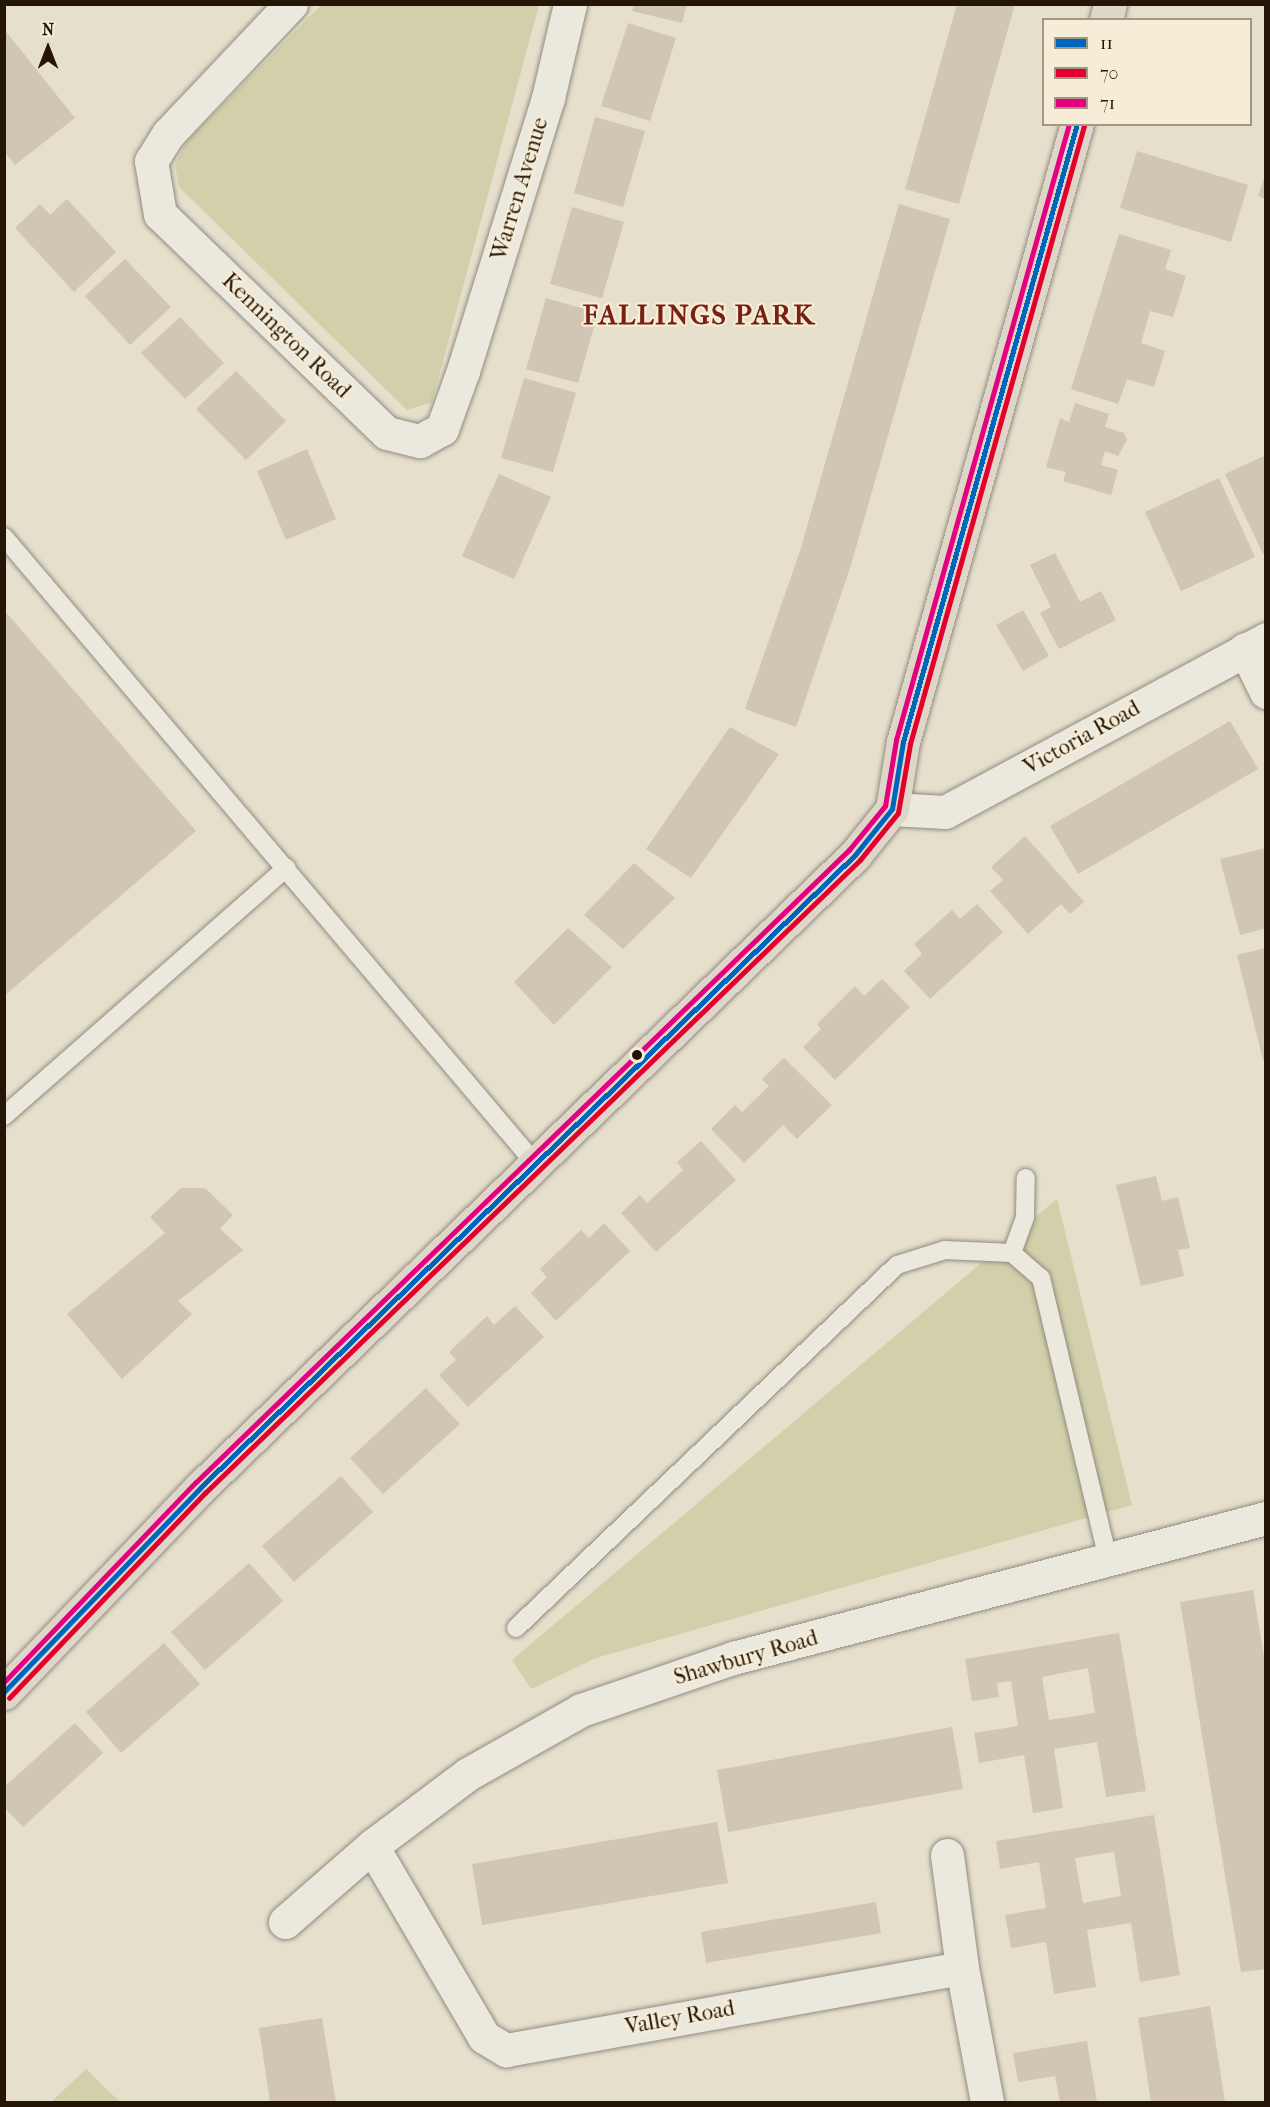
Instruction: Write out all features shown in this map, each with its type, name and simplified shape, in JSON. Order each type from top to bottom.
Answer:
[{"type":"highway","points":[[4,1693],[200,1488],[538,1167],[855,855],[892,809],[903,742],[1076,126]]},
{"type":"street","name":"Kennington Road","points":[[291,4],[168,134],[151,161],[160,213],[387,433],[420,441],[442,429],[463,371]]},
{"type":"street","name":"Warren Avenue","points":[[463,371],[548,98],[570,4]]},
{"type":"street","name":"Victoria Road","points":[[892,809],[945,812],[1255,644]]},
{"type":"street","points":[[1255,644],[1266,692]]},
{"type":"street","name":"Shawbury Road","points":[[285,1922],[372,1846],[468,1774],[581,1710],[733,1658],[1266,1518]]},
{"type":"street","name":"Valley Road","points":[[372,1846],[484,2037],[506,2050],[962,1968]]},
{"type":"street","points":[[947,1855],[962,1968],[987,2103]]},
{"type":"lane","points":[[4,537],[538,1167]]},
{"type":"lane","points":[[4,1116],[286,868]]},
{"type":"lane","points":[[1012,1253],[1025,1217],[1026,1178]]},
{"type":"lane","points":[[516,1628],[897,1265],[945,1250],[1012,1253],[1041,1278],[1108,1560]]},
{"type":"shaded area","points":[[322,4],[539,5],[432,402],[407,410],[179,187],[175,165],[186,142]]},
{"type":"shaded area","points":[[1057,1199],[1132,1505],[596,1658],[531,1689],[512,1660]]},
{"type":"shaded area","points":[[86,2069],[120,2102],[51,2102]]},
{"type":"building","points":[[634,4],[687,4],[682,23],[632,11]]},
{"type":"building","points":[[957,4],[1015,4],[959,204],[905,189]]},
{"type":"building","points":[[628,23],[676,38],[650,121],[601,106]]},
{"type":"building","points":[[4,29],[75,118],[15,165],[4,151]]},
{"type":"building","points":[[595,117],[645,131],[623,207],[574,193]]},
{"type":"building","points":[[1137,151],[1248,185],[1231,242],[1120,208]]},
{"type":"building","points":[[1266,176],[1266,199],[1258,196]]},
{"type":"building","points":[[67,199],[116,252],[74,292],[15,228],[40,204],[50,215]]},
{"type":"building","points":[[899,204],[950,219],[851,565],[796,727],[745,709],[800,551]]},
{"type":"building","points":[[572,207],[624,222],[602,298],[550,284]]},
{"type":"building","points":[[1119,234],[1171,250],[1165,269],[1186,276],[1173,317],[1150,311],[1141,343],[1165,351],[1154,387],[1127,379],[1118,404],[1071,389]]},
{"type":"building","points":[[125,259],[171,307],[130,345],[85,296]]},
{"type":"building","points":[[546,298],[598,313],[578,383],[526,369]]},
{"type":"building","points":[[180,317],[224,363],[185,399],[141,353]]},
{"type":"building","points":[[236,371],[286,421],[246,460],[196,409]]},
{"type":"building","points":[[524,378],[576,393],[553,472],[501,458]]},
{"type":"building","points":[[1075,403],[1109,414],[1105,427],[1124,433],[1127,440],[1118,456],[1105,451],[1101,465],[1118,470],[1111,495],[1063,481],[1066,472],[1046,467],[1060,418],[1069,422]]},
{"type":"building","points":[[307,449],[336,519],[286,540],[257,471]]},
{"type":"building","points":[[1266,455],[1266,553],[1263,554],[1225,474]]},
{"type":"building","points":[[499,474],[551,497],[514,579],[462,556]]},
{"type":"building","points":[[1219,478],[1255,557],[1181,591],[1145,512]]},
{"type":"building","points":[[1055,553],[1080,602],[1101,591],[1116,620],[1059,649],[1040,613],[1051,607],[1030,565]]},
{"type":"building","points":[[4,610],[196,831],[4,996]]},
{"type":"building","points":[[1023,610],[1049,656],[1023,671],[996,625]]},
{"type":"building","points":[[1230,721],[1258,769],[1078,874],[1050,826]]},
{"type":"building","points":[[730,727],[779,754],[691,878],[646,849]]},
{"type":"building","points":[[1025,836],[1084,902],[1070,914],[1061,904],[1028,934],[990,891],[1003,880],[991,867]]},
{"type":"building","points":[[1266,848],[1266,928],[1240,935],[1220,859]]},
{"type":"building","points":[[634,863],[675,898],[623,949],[584,915]]},
{"type":"building","points":[[977,904],[1003,932],[930,999],[904,971],[922,954],[914,944],[952,910],[960,919]]},
{"type":"building","points":[[568,928],[612,967],[554,1025],[514,982]]},
{"type":"building","points":[[1266,948],[1266,1060],[1263,1060],[1237,955]]},
{"type":"building","points":[[882,979],[910,1007],[835,1080],[803,1047],[821,1029],[817,1024],[855,986],[864,996]]},
{"type":"building","points":[[784,1058],[832,1105],[797,1139],[783,1125],[744,1163],[711,1129],[735,1105],[742,1112],[769,1086],[762,1079]]},
{"type":"building","points":[[701,1141],[736,1180],[656,1252],[621,1213],[640,1195],[647,1203],[683,1170],[677,1162]]},
{"type":"building","points":[[1156,1176],[1162,1201],[1178,1197],[1190,1248],[1178,1250],[1184,1276],[1141,1286],[1116,1185]]},
{"type":"building","points":[[181,1188],[205,1188],[233,1215],[220,1229],[243,1250],[178,1301],[192,1314],[122,1379],[67,1314],[165,1233],[150,1217]]},
{"type":"building","points":[[604,1223],[630,1251],[556,1321],[531,1293],[547,1277],[540,1269],[581,1230],[589,1238]]},
{"type":"building","points":[[515,1306],[544,1337],[468,1407],[439,1375],[456,1360],[449,1352],[487,1316],[494,1325]]},
{"type":"building","points":[[426,1388],[460,1424],[383,1494],[350,1458]]},
{"type":"building","points":[[341,1476],[373,1512],[294,1582],[262,1546]]},
{"type":"building","points":[[249,1563],[283,1601],[205,1670],[171,1632]]},
{"type":"building","points":[[1253,1590],[1266,1669],[1266,1969],[1241,1972],[1180,1602]]},
{"type":"building","points":[[1119,1633],[1146,1791],[1106,1797],[1097,1742],[1054,1749],[1063,1808],[1033,1813],[1024,1755],[979,1763],[974,1733],[1018,1726],[1011,1681],[997,1683],[999,1697],[972,1701],[965,1659]],"holes":[[[1088,1668],[1095,1713],[1049,1720],[1042,1677]]]},
{"type":"building","points":[[164,1643],[200,1684],[121,1753],[86,1712]]},
{"type":"building","points":[[75,1723],[103,1753],[23,1827],[4,1807],[4,1787]]},
{"type":"building","points":[[952,1727],[963,1789],[728,1832],[717,1770]]},
{"type":"building","points":[[1154,1815],[1180,1975],[1140,1982],[1131,1923],[1087,1930],[1096,1987],[1054,1994],[1046,1942],[1011,1948],[1005,1915],[1046,1908],[1039,1862],[1000,1869],[996,1841]],"holes":[[[1114,1852],[1121,1896],[1083,1903],[1075,1858]]]},
{"type":"building","points":[[717,1822],[728,1883],[482,1925],[472,1864]]},
{"type":"building","points":[[876,1902],[881,1933],[706,1963],[701,1932]]},
{"type":"building","points":[[1210,2006],[1225,2102],[1151,2102],[1138,2018]]},
{"type":"building","points":[[322,2018],[336,2102],[270,2102],[259,2028]]},
{"type":"building","points":[[1087,2041],[1097,2102],[1060,2102],[1055,2076],[1018,2082],[1013,2053]]},
{"type":"transit line","name":"71","points":[[4,1682],[195,1483],[849,850],[885,806],[896,740],[1068,126]]},
{"type":"transit line","name":"11","points":[[4,1692],[200,1488],[855,855],[892,809],[903,742],[1076,126]]},
{"type":"transit line","name":"70","points":[[9,1698],[205,1493],[860,860],[898,813],[910,744],[1084,126]]},
{"type":"district","name":"FALLINGS PARK","points":[[699,315]]}]
